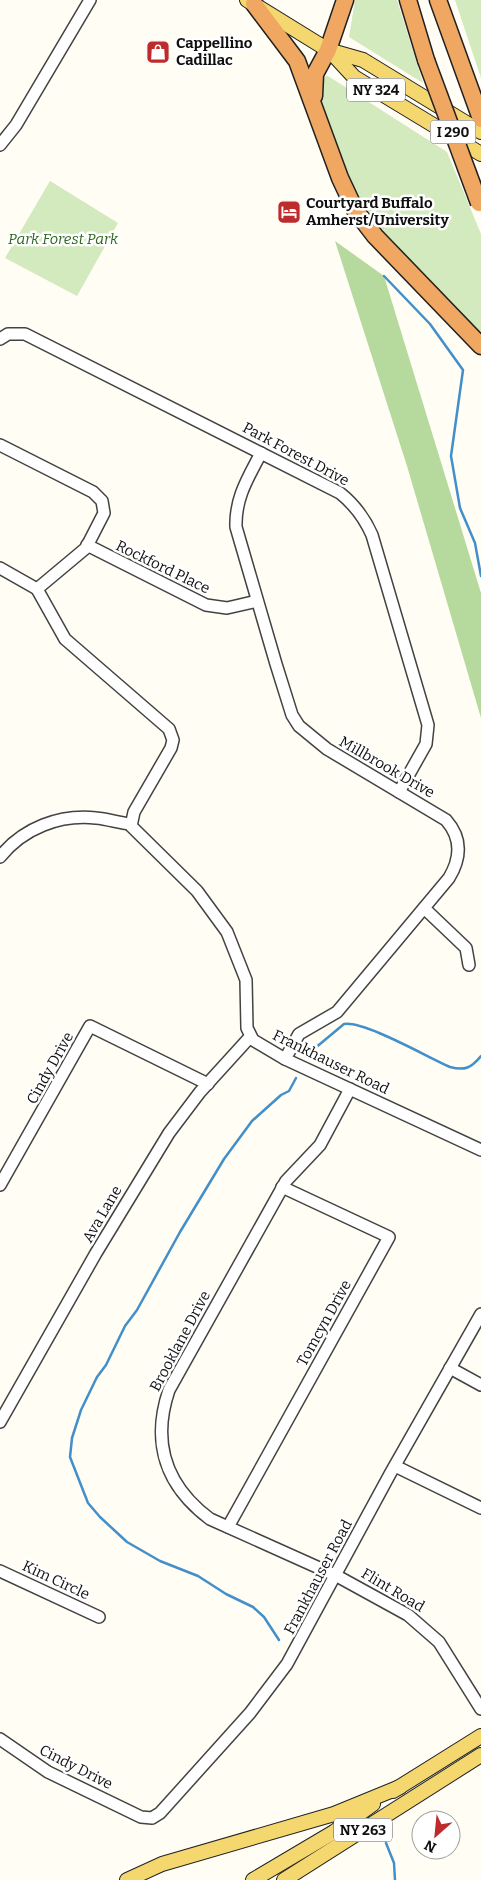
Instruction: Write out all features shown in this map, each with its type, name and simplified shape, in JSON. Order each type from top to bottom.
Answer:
[{"type":"highway","points":[[314,103],[314,80],[328,50],[345,0]]},
{"type":"highway","name":"I 290","points":[[408,0],[426,60],[480,205]]},
{"type":"highway","name":"I 290","points":[[438,0],[459,63],[481,119]]},
{"type":"highway","points":[[445,0],[459,63]]},
{"type":"highway","points":[[250,2],[292,52],[314,103],[340,178],[355,210],[375,236],[481,346]]},
{"type":"main road","name":"NY 324","points":[[250,2],[328,50],[354,76],[481,154]]},
{"type":"main road","name":"NY 324","points":[[328,50],[363,60],[481,132]]},
{"type":"main road","name":"NY 263","points":[[253,1880],[334,1832],[481,1736]]},
{"type":"main road","name":"NY 263","points":[[284,1880],[481,1755]]},
{"type":"main road","points":[[127,1880],[162,1864],[334,1814],[400,1788]]},
{"type":"street","points":[[0,145],[16,125],[90,0]]},
{"type":"street","name":"Park Forest Drive","points":[[0,339],[8,334],[25,334],[340,493],[360,512],[372,535],[428,725],[424,749],[399,792]]},
{"type":"street","points":[[0,445],[98,496],[104,507],[104,514],[87,546],[37,589]]},
{"type":"street","name":"Millbrook Drive","points":[[261,453],[241,491],[236,514],[238,537],[292,715],[299,726],[316,743],[446,820],[456,835],[458,844],[457,860],[454,869],[424,908],[337,1012],[300,1034],[286,1059]]},
{"type":"street","name":"Rockford Place","points":[[87,546],[206,605],[227,608],[257,601]]},
{"type":"street","points":[[0,568],[37,589],[65,639],[165,724],[171,732],[171,748],[138,804],[130,824],[82,817],[56,821],[27,833],[0,857]]},
{"type":"street","name":"Frankhauser Road","points":[[130,824],[197,891],[226,932],[246,980],[247,1028],[250,1037],[256,1043],[286,1059],[481,1150]]},
{"type":"street","points":[[424,908],[466,948],[469,965]]},
{"type":"street","name":"Cindy Drive","points":[[0,1185],[90,1026],[208,1084]]},
{"type":"street","name":"Ava Lane","points":[[0,1422],[135,1187],[169,1133],[208,1084],[250,1037]]},
{"type":"street","name":"Brooklane Drive","points":[[336,1576],[228,1527],[196,1508],[177,1486],[170,1474],[162,1447],[161,1418],[169,1390],[282,1187],[320,1145],[350,1088]]},
{"type":"street","name":"Tomcyn Drive","points":[[228,1527],[389,1237],[282,1187]]},
{"type":"street","name":"Frankhauser Road","points":[[141,1817],[152,1818],[160,1813],[258,1704],[294,1653],[395,1466],[481,1314]]},
{"type":"street","points":[[450,1368],[481,1385]]},
{"type":"street","points":[[395,1466],[481,1508]]},
{"type":"street","name":"Kim Circle","points":[[0,1571],[98,1617]]},
{"type":"street","name":"Flint Road","points":[[336,1576],[393,1606],[426,1629],[439,1642],[481,1709]]},
{"type":"street","name":"Cindy Drive","points":[[0,1739],[48,1772],[141,1817]]},
{"type":"green space","points":[[355,0],[397,0],[423,83],[349,37]]},
{"type":"green space","points":[[455,0],[481,0],[481,78]]},
{"type":"green space","points":[[328,76],[447,152],[481,234],[481,341],[370,223],[349,180],[317,89],[319,77]]},
{"type":"green space","name":"Park Forest Park","points":[[50,181],[118,223],[77,296],[5,258]]},
{"type":"green space","points":[[335,241],[384,276],[481,593],[481,718],[407,466]]},
{"type":"waterway","points":[[384,276],[430,324],[463,370],[451,456],[460,508],[475,543],[481,576]]},
{"type":"waterway","points":[[308,1054],[344,1024],[366,1028],[381,1034],[450,1067],[460,1069],[467,1067],[481,1056]]},
{"type":"waterway","points":[[279,1640],[264,1617],[253,1607],[226,1594],[198,1576],[160,1561],[127,1542],[88,1503],[70,1457],[72,1438],[81,1410],[97,1377],[106,1365],[125,1326],[137,1310],[180,1232],[224,1159],[252,1121],[281,1095],[289,1091],[296,1078]]},
{"type":"waterway","points":[[386,1843],[394,1863],[395,1880]]},
{"type":"place","name":"Cappellino Cadillac","points":[[158,52]]},
{"type":"place","name":"Courtyard Buffalo Amherst/University","points":[[289,212]]}]
